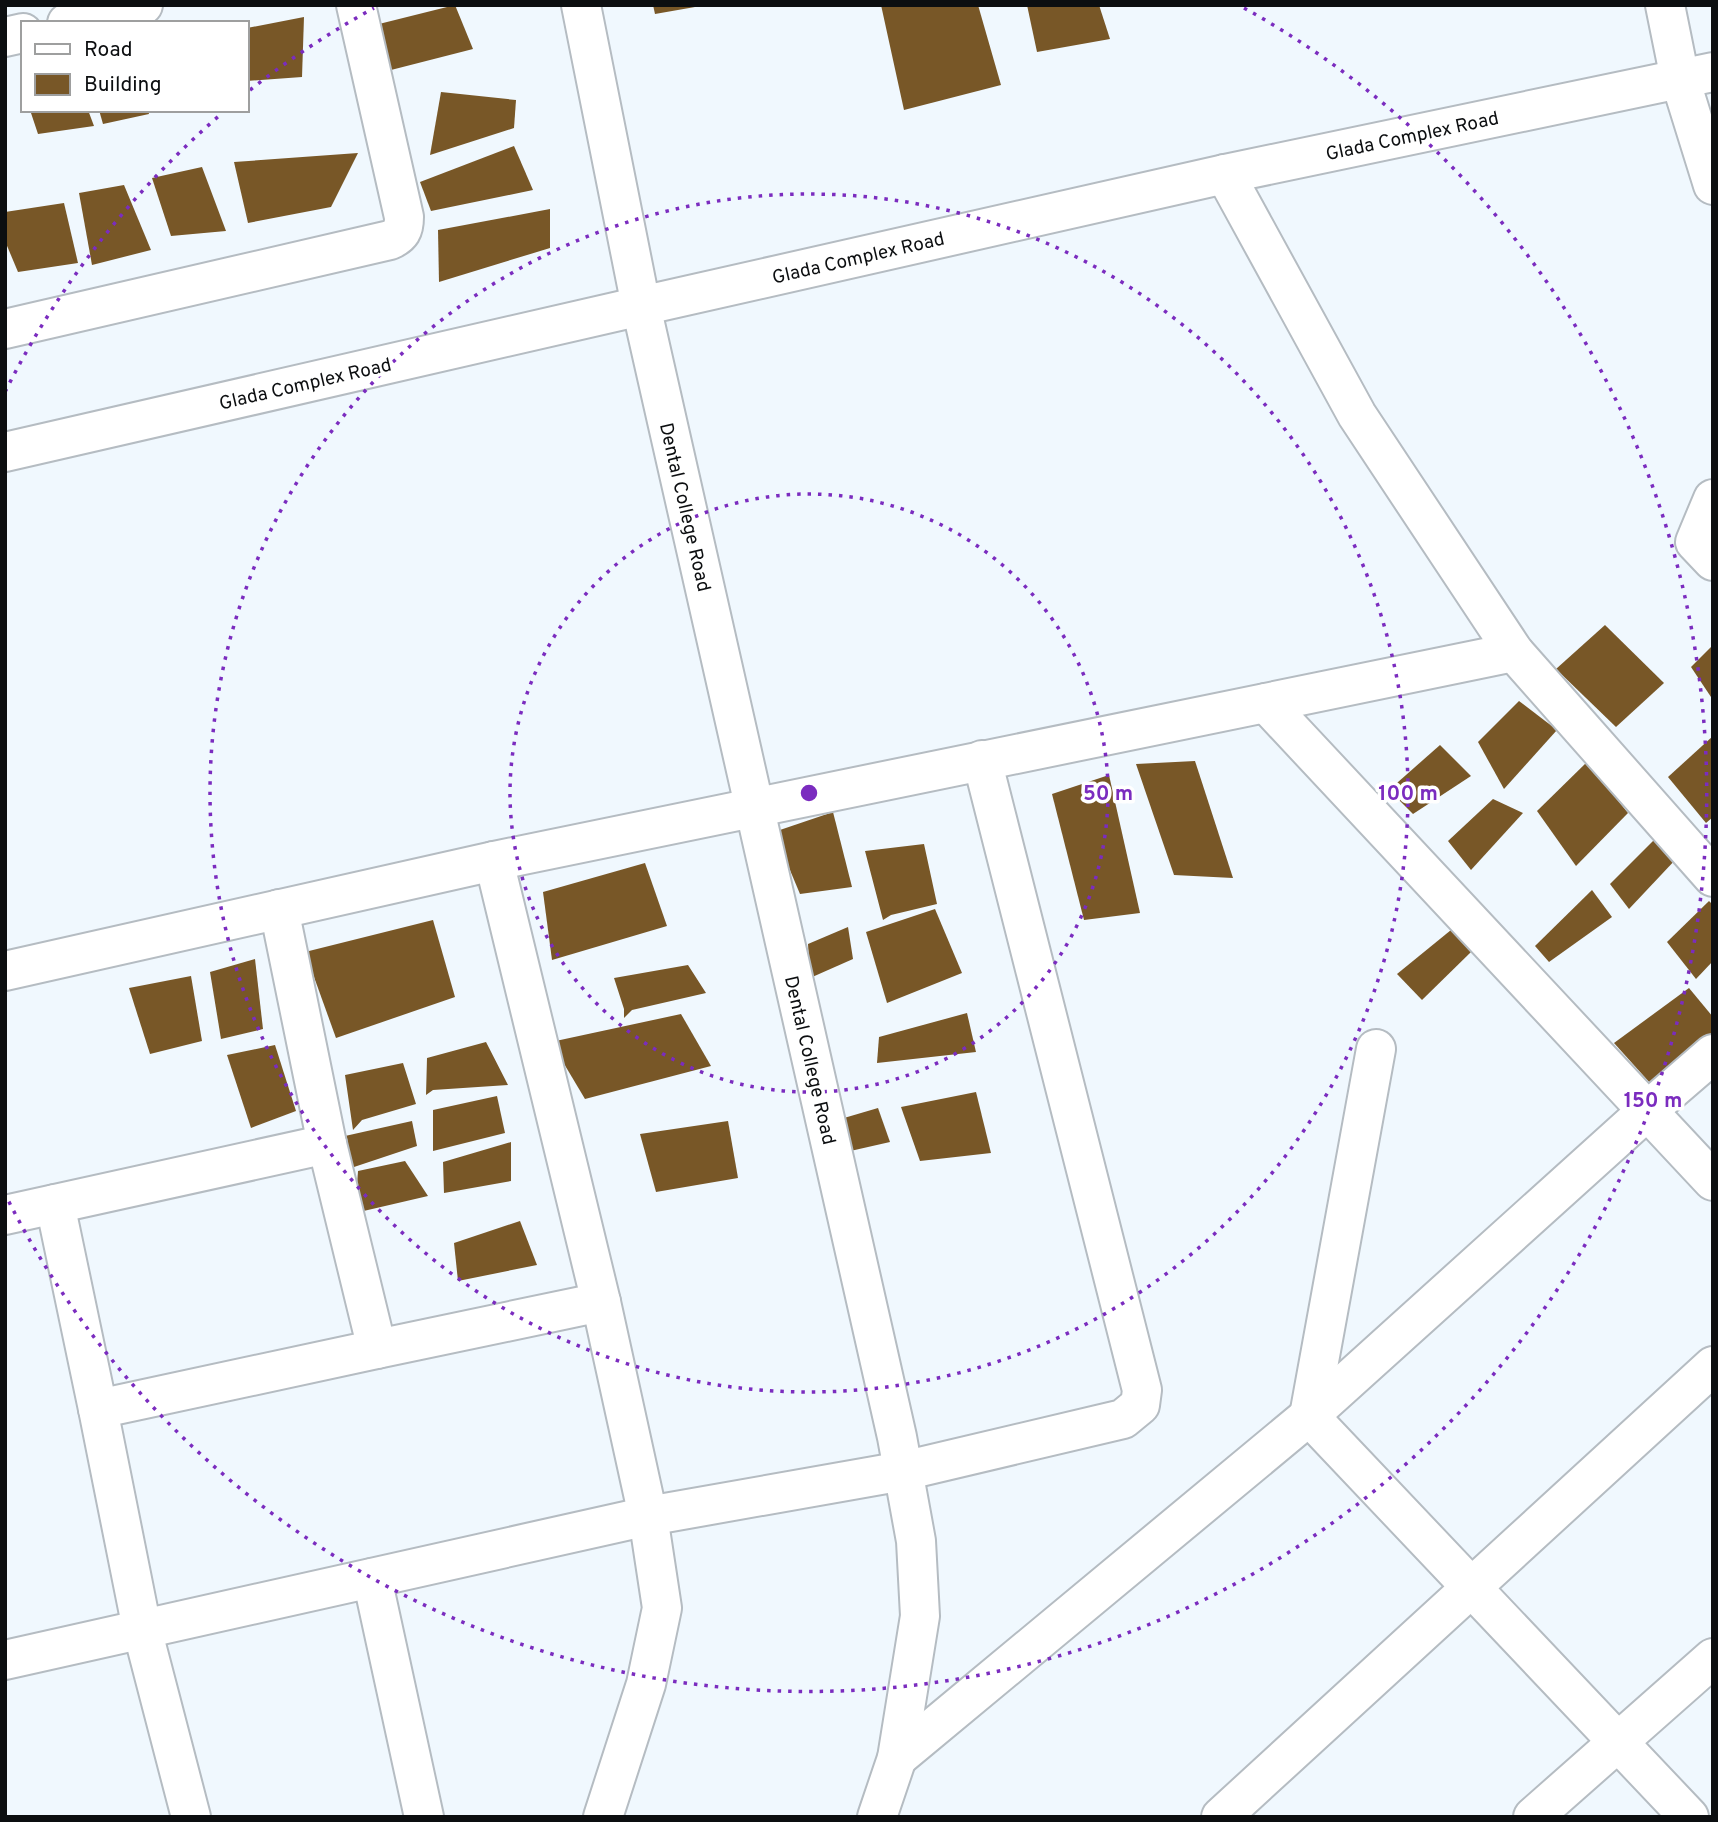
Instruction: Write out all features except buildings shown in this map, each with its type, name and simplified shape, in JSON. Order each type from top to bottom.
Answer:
[{"type":"street","points":[[75,21],[143,5]]},
{"type":"street","points":[[5,329],[399,236],[404,228],[404,217],[356,5]]},
{"type":"street","name":"Dental College Road","points":[[581,5],[641,306],[894,1424],[916,1541],[920,1616],[897,1758],[877,1817]]},
{"type":"street","points":[[1665,5],[1696,76],[1713,186]]},
{"type":"street","name":"Glada Complex Road","points":[[5,453],[1225,174],[1696,76]]},
{"type":"street","points":[[1225,174],[1357,415],[1514,652],[1713,877]]},
{"type":"street","points":[[1713,499],[1695,542],[1713,561]]},
{"type":"street","points":[[5,971],[494,861],[1514,652]]},
{"type":"street","points":[[1266,703],[1713,1181]]},
{"type":"street","points":[[5,1660],[648,1516],[903,1471],[1123,1419],[1140,1405],[1142,1390],[982,760]]},
{"type":"street","points":[[494,861],[601,1302],[648,1516],[662,1608],[646,1684],[603,1817]]},
{"type":"street","points":[[279,909],[327,1144],[377,1349]]},
{"type":"street","points":[[1309,1416],[1376,1049]]},
{"type":"street","points":[[897,1758],[1309,1416],[1713,1054]]},
{"type":"street","points":[[5,1215],[327,1144]]},
{"type":"street","points":[[55,1204],[142,1629],[191,1817]]},
{"type":"street","points":[[98,1409],[601,1302]]},
{"type":"street","points":[[1220,1817],[1713,1366]]},
{"type":"street","points":[[1309,1416],[1689,1817]]},
{"type":"street","points":[[372,1578],[424,1817]]},
{"type":"street","points":[[1534,1817],[1713,1658]]}]
